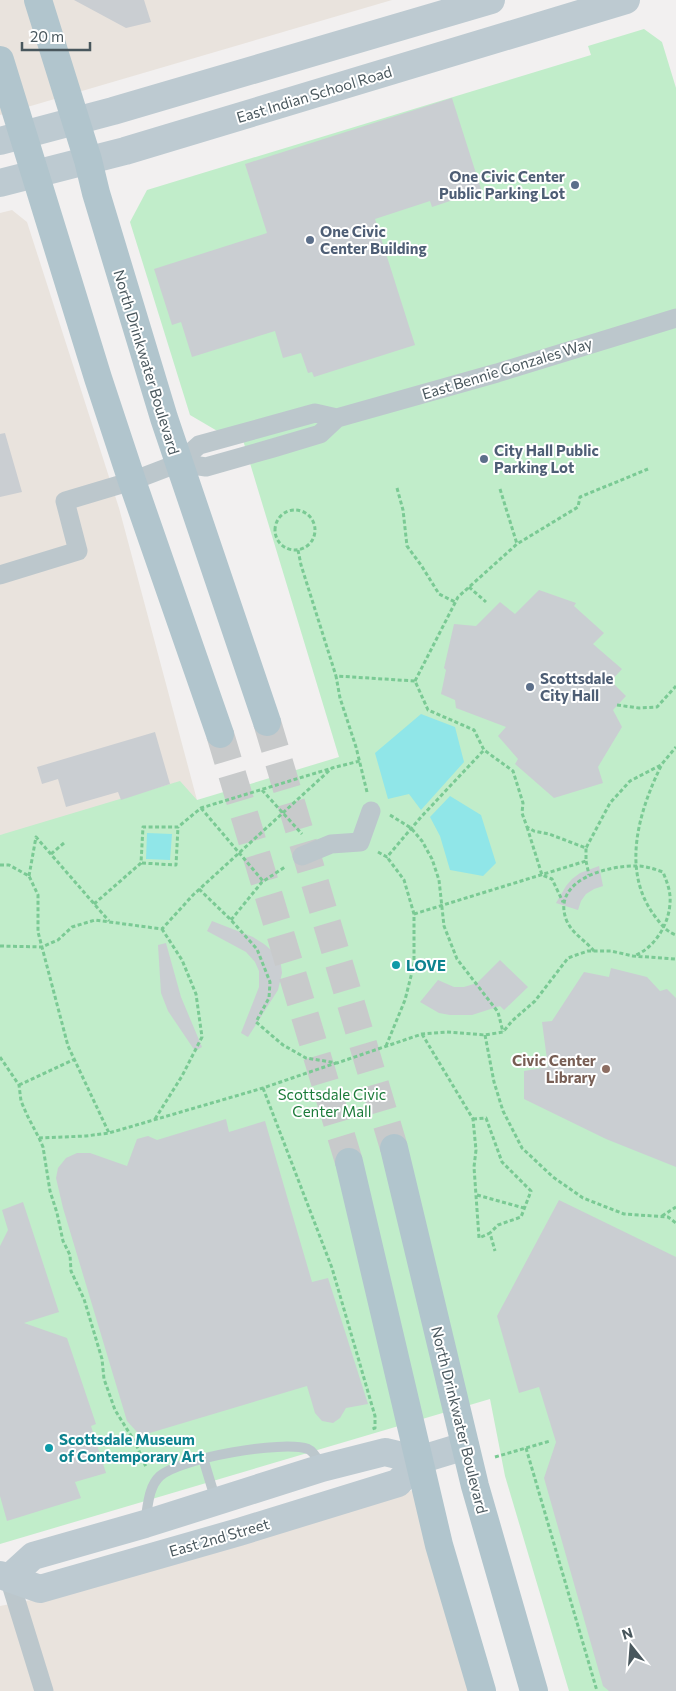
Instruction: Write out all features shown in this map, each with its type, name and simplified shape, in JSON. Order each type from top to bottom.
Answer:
[{"type":"main road","name":"North Drinkwater Boulevard","points":[[38,0],[88,160],[125,292],[179,463],[267,722]]},
{"type":"main road","points":[[12,138],[249,72],[491,0]]},
{"type":"main road","name":"East Indian School Road","points":[[0,183],[144,145],[626,0]]},
{"type":"main road","points":[[0,60],[12,138],[35,174],[44,208],[132,481],[220,734]]},
{"type":"main road","name":"North Drinkwater Boulevard","points":[[394,1148],[475,1486],[534,1691]]},
{"type":"main road","points":[[349,1162],[419,1460],[450,1583],[482,1691]]},
{"type":"main road","points":[[5,1577],[33,1556],[145,1524],[322,1468],[385,1452],[419,1460],[465,1446]]},
{"type":"main road","name":"East 2nd Street","points":[[5,1577],[40,1589],[239,1532],[398,1483],[419,1460]]},
{"type":"street","name":"East Bennie Gonzales Way","points":[[179,463],[206,467],[310,437],[320,434],[337,418],[498,373],[676,318]]},
{"type":"street","points":[[0,574],[78,551],[65,501],[132,481],[179,463]]},
{"type":"street","points":[[309,853],[331,844],[360,842],[371,811]]},
{"type":"street","points":[[5,1577],[44,1691]]},
{"type":"lane","points":[[145,1524],[153,1484],[160,1475],[171,1469],[203,1458],[234,1452],[283,1447],[299,1448],[309,1449],[313,1452],[322,1468]]},
{"type":"lane","points":[[203,1458],[216,1502]]},
{"type":"path","points":[[415,681],[458,597],[517,544],[578,507],[580,497],[648,469]]},
{"type":"path","points":[[397,488],[403,510],[407,546],[439,594],[455,602]]},
{"type":"path","points":[[500,489],[517,544]]},
{"type":"path","points":[[293,510],[306,513],[314,524],[314,538],[310,544],[298,550],[291,550],[280,544],[275,533],[276,526],[282,516],[293,510]]},
{"type":"path","points":[[298,550],[360,761],[371,811],[392,815],[411,828],[422,841],[432,859],[439,880],[444,926],[457,959],[498,1012],[502,1032]]},
{"type":"path","points":[[470,587],[486,602]]},
{"type":"path","points":[[336,676],[415,681]]},
{"type":"path","points":[[415,681],[428,710],[474,730],[484,750],[513,771],[524,803],[522,813],[542,875]]},
{"type":"path","points":[[617,706],[657,707],[676,686]]},
{"type":"path","points":[[676,747],[661,765],[649,792],[638,838],[636,866],[638,884],[648,906],[663,927],[676,935]]},
{"type":"path","points":[[387,857],[411,828],[484,750]]},
{"type":"path","points":[[141,863],[143,827],[178,827],[201,808],[360,761]]},
{"type":"path","points":[[589,875],[586,848],[610,803],[630,781],[661,765]]},
{"type":"path","points":[[162,930],[199,889],[332,768]]},
{"type":"path","points":[[231,920],[264,881],[309,853],[284,813],[262,790]]},
{"type":"path","points":[[201,808],[264,881]]},
{"type":"path","points":[[94,904],[141,863],[176,864],[178,827]]},
{"type":"path","points":[[527,827],[586,848]]},
{"type":"path","points":[[109,922],[36,837],[29,876],[38,895],[38,932],[68,1046],[110,1133]]},
{"type":"path","points":[[360,842],[387,857],[404,880],[414,914],[414,964],[406,1000],[386,1047]]},
{"type":"path","points":[[51,854],[64,843]]},
{"type":"path","points":[[414,914],[586,861]]},
{"type":"path","points":[[0,866],[9,865],[29,876]]},
{"type":"path","points":[[564,904],[567,892],[589,875],[604,869],[636,866],[649,867],[663,872],[668,886],[669,912],[655,940],[646,951],[633,956]]},
{"type":"path","points":[[542,875],[552,879],[564,904],[566,919],[573,930],[594,951]]},
{"type":"path","points":[[199,889],[257,949],[270,982],[268,998],[256,1022],[283,1045],[306,1058],[337,1063]]},
{"type":"path","points":[[0,946],[42,947],[58,940],[72,927],[95,920],[162,930],[182,960],[196,994],[202,1037],[182,1076],[155,1119]]},
{"type":"path","points":[[39,1138],[110,1133],[263,1088],[422,1034],[446,1032],[485,1035],[502,1032],[535,1001],[568,958],[579,954],[594,951],[611,951],[633,956],[676,959]]},
{"type":"path","points":[[422,1034],[473,1119],[479,1238],[490,1233],[498,1225],[521,1217],[531,1192],[502,1162],[486,1118],[473,1119]]},
{"type":"path","points":[[485,1035],[494,1082],[503,1111],[522,1148],[553,1177],[584,1198],[624,1214],[668,1217],[676,1224]]},
{"type":"path","points":[[0,1057],[19,1085],[21,1101],[26,1115],[43,1147],[50,1191],[57,1213],[62,1242],[70,1255],[71,1271],[84,1299],[102,1359],[104,1379],[115,1410],[135,1442],[153,1484]]},
{"type":"path","points":[[19,1085],[74,1060]]},
{"type":"path","points":[[263,1088],[332,1268],[370,1400],[375,1428]]},
{"type":"path","points":[[477,1195],[525,1208]]},
{"type":"path","points":[[661,1216],[676,1207]]},
{"type":"path","points":[[490,1233],[495,1251]]},
{"type":"path","points":[[495,1457],[550,1441]]},
{"type":"path","points":[[526,1448],[597,1691]]},
{"type":"shaded area","points":[[0,0],[392,0],[0,115]]},
{"type":"shaded area","points":[[12,210],[27,222],[119,508],[197,800],[0,835],[0,213]]},
{"type":"shaded area","points":[[414,1490],[468,1691],[0,1691],[0,1606],[41,1598]]},
{"type":"green space","name":"Scottsdale Civic Center Mall","points":[[644,29],[662,42],[676,88],[676,1691],[569,1691],[505,1476],[490,1399],[0,1544],[0,835],[180,781],[197,800],[339,757],[239,427],[219,432],[190,415],[130,222],[147,190],[591,55],[588,46]]},
{"type":"water","points":[[421,714],[455,727],[464,762],[421,810],[409,794],[388,799],[375,753]]},
{"type":"water","points":[[450,796],[481,815],[496,863],[483,876],[450,870],[440,836],[430,817]]},
{"type":"water","points":[[147,833],[172,834],[170,860],[146,859]]},
{"type":"building","points":[[74,0],[144,0],[151,22],[126,28]]},
{"type":"building","name":"One Civic Center Building","points":[[452,98],[481,189],[432,207],[430,201],[375,219],[415,345],[314,377],[312,372],[308,373],[301,353],[283,358],[275,331],[192,357],[181,322],[172,325],[154,269],[267,233],[245,164]]},
{"type":"building","points":[[5,433],[22,492],[0,497],[0,434]]},
{"type":"building","name":"Scottsdale City Hall","points":[[539,590],[576,603],[574,606],[604,633],[593,644],[622,669],[611,681],[626,696],[613,710],[622,727],[598,767],[603,783],[554,798],[515,764],[518,759],[498,736],[506,727],[456,708],[455,700],[441,694],[446,670],[444,668],[454,624],[476,626],[500,602],[515,614]]},
{"type":"building","points":[[155,732],[170,784],[121,800],[118,792],[66,807],[58,779],[42,784],[37,767]]},
{"type":"building","points":[[599,866],[603,886],[586,894],[578,910],[556,903],[572,879],[580,873]]},
{"type":"building","points":[[212,921],[253,937],[264,944],[278,956],[281,965],[282,973],[278,990],[248,1037],[241,1033],[259,987],[259,971],[255,962],[246,952],[207,931]]},
{"type":"building","points":[[166,943],[181,997],[202,1047],[195,1051],[168,1011],[161,993],[158,945]]},
{"type":"building","points":[[500,960],[528,987],[504,1010],[500,1006],[472,1015],[450,1015],[439,1013],[420,1002],[438,980],[454,987],[464,987],[477,983]]},
{"type":"building","name":"Civic Center Library","points":[[611,968],[647,977],[660,991],[667,989],[676,998],[676,1167],[606,1139],[524,1099],[524,1071],[548,1067],[542,1022],[552,1021],[584,972],[609,977]]},
{"type":"building","points":[[226,1119],[229,1132],[265,1121],[312,1282],[328,1278],[368,1404],[346,1408],[340,1418],[333,1423],[322,1421],[315,1413],[307,1386],[143,1435],[137,1432],[127,1421],[63,1208],[56,1178],[58,1168],[66,1158],[77,1153],[90,1153],[127,1166],[137,1139],[148,1136],[157,1140]]},
{"type":"building","points":[[559,1200],[676,1257],[676,1691],[609,1691],[603,1686],[544,1478],[556,1442],[539,1387],[519,1393],[497,1316]]},
{"type":"building","name":"Scottsdale Museum of Contemporary Art","points":[[23,1202],[59,1312],[24,1323],[67,1338],[96,1424],[91,1426],[106,1473],[75,1482],[81,1498],[7,1521],[0,1496],[0,1246],[8,1230],[2,1210]]},
{"type":"tunnel","points":[[267,722],[394,1148]]},
{"type":"tunnel","points":[[220,734],[349,1162]]},
{"type":"place","name":"One Civic Center Public Parking Lot","points":[[575,185]]},
{"type":"place","name":"One Civic Center Building","points":[[310,240]]},
{"type":"place","name":"City Hall Public Parking Lot","points":[[484,459]]},
{"type":"place","name":"Scottsdale City Hall","points":[[530,687]]},
{"type":"place","name":"LOVE","points":[[396,965]]},
{"type":"place","name":"Civic Center Library","points":[[606,1069]]},
{"type":"place","name":"Scottsdale Museum of Contemporary Art","points":[[49,1448]]}]
